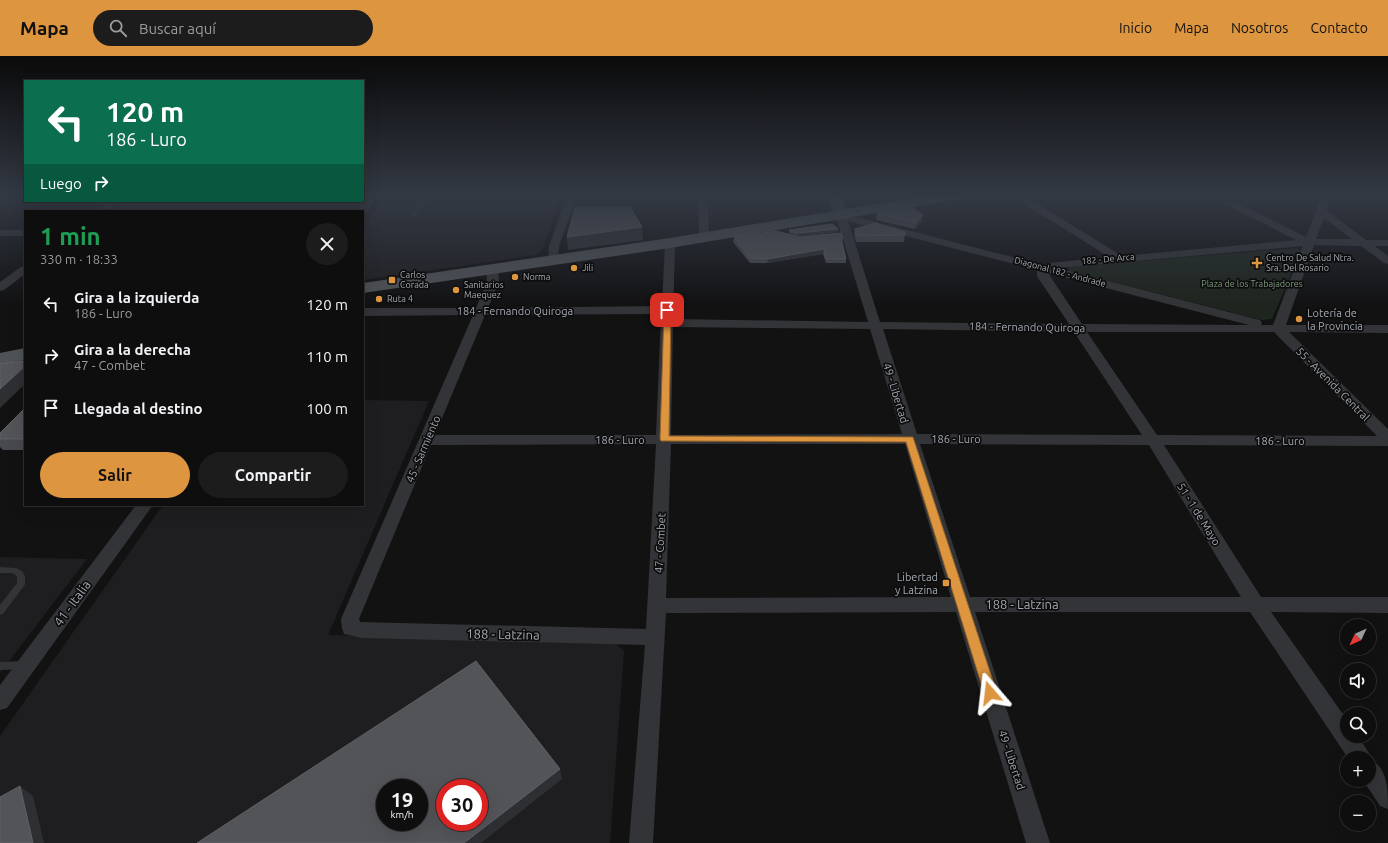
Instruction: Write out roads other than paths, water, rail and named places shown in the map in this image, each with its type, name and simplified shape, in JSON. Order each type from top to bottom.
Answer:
[{"type":"main road","points":[[364,288],[738,232]]},
{"type":"main road","points":[[0,359],[24,354]]},
{"type":"street","points":[[554,260],[554,246],[559,232]]},
{"type":"street","points":[[704,232],[704,237]]},
{"type":"street","name":"49 - Libertad","points":[[843,232],[875,326],[1038,843]]},
{"type":"street","name":"Diagonal 182 - Andrade","points":[[902,232],[1278,329]]},
{"type":"street","points":[[1075,232],[1118,258]]},
{"type":"street","points":[[1288,232],[1309,242]]},
{"type":"street","points":[[1278,329],[1313,232]]},
{"type":"street","points":[[1348,232],[1388,261]]},
{"type":"street","points":[[0,233],[24,233]]},
{"type":"street","name":"47 - Combet","points":[[641,843],[657,606],[670,242]]},
{"type":"street","name":"182 - De Arca","points":[[1044,268],[1057,264],[1118,258],[1309,242],[1388,243]]},
{"type":"street","name":"51 - 1 de Mayo","points":[[1044,268],[1042,272],[1043,276],[1153,440],[1255,604],[1356,751]]},
{"type":"street","name":"45 - Sarmiento","points":[[351,628],[350,619],[493,282],[492,269]]},
{"type":"street","points":[[0,288],[24,270]]},
{"type":"street","name":"184 - Fernando Quiroga","points":[[364,312],[481,311],[667,316],[875,326],[1388,329]]},
{"type":"street","name":"55 - Avenida Central","points":[[1278,329],[1388,440]]},
{"type":"street","name":"186 - Luro","points":[[427,440],[1388,440]]},
{"type":"street","name":"41 - Italia","points":[[0,701],[144,506]]},
{"type":"street","name":"188 - Latzina","points":[[657,606],[962,604],[1388,605]]},
{"type":"street","name":"188 - Latzina","points":[[351,628],[362,630],[655,637]]},
{"type":"street","points":[[1376,780],[1388,798]]},
{"type":"lane","points":[[773,232],[777,233]]},
{"type":"lane","points":[[0,570],[13,570],[19,572],[22,580],[21,584],[0,611]]},
{"type":"lane","points":[[0,666],[27,665]]},
{"type":"place","name":"Centro De Salud Ntra. Sra. Del Rosario","points":[[1257,263]]},
{"type":"place","name":"Jili","points":[[574,268]]},
{"type":"place","name":"Norma","points":[[515,277]]},
{"type":"place","name":"Carlos Corada","points":[[392,280]]},
{"type":"place","name":"Sanitarios Maequez","points":[[456,290]]},
{"type":"place","name":"Ruta 4","points":[[379,299]]},
{"type":"place","name":"Lotería de la Provincia","points":[[1299,319]]},
{"type":"place","name":"Libertad y Latzina","points":[[946,583]]},
{"type":"park label","name":"Plaza de los Trabajadores","points":[[1252,284]]}]
